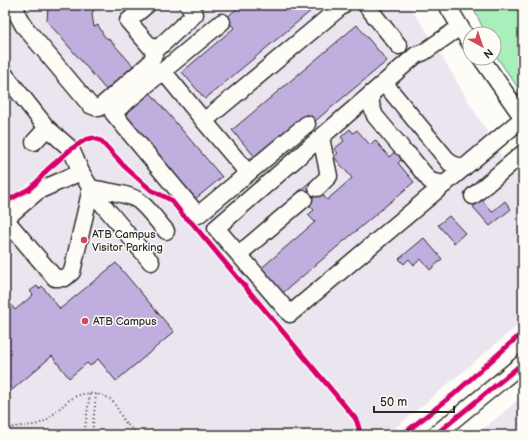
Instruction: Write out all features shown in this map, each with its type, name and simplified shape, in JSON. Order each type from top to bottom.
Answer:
[{"type":"street","points":[[16,5],[17,14],[24,25],[90,105],[99,108],[150,64],[160,45],[196,8]]},
{"type":"street","points":[[147,5],[128,21],[155,52]]},
{"type":"street","points":[[204,121],[343,5]]},
{"type":"street","points":[[366,5],[399,46]]},
{"type":"street","points":[[447,5],[462,30]]},
{"type":"street","points":[[222,22],[113,113],[198,215],[307,124]]},
{"type":"street","points":[[460,27],[424,52],[416,55],[216,228],[290,314],[523,118],[487,66]]},
{"type":"street","points":[[163,71],[248,174]]},
{"type":"street","points":[[5,75],[47,128],[71,149],[81,172],[94,194],[151,262]]},
{"type":"street","points":[[385,82],[450,163],[463,168]]},
{"type":"street","points":[[371,94],[371,105],[375,116],[430,181],[444,184]]},
{"type":"street","points":[[34,142],[47,128]]},
{"type":"street","points":[[317,188],[329,176],[321,138]]},
{"type":"street","points":[[473,196],[523,153]]},
{"type":"street","points":[[81,172],[38,191],[5,219],[55,278],[65,278],[72,272],[90,188]]},
{"type":"street","points":[[90,188],[123,195],[138,200],[166,231]]},
{"type":"street","points":[[239,254],[304,199]]},
{"type":"street","points":[[435,435],[523,363]]},
{"type":"path","points":[[84,435],[90,393]]},
{"type":"path","points":[[5,430],[10,427],[39,424],[72,398],[81,394],[90,393],[109,398],[125,422],[139,435]]},
{"type":"path","points":[[92,435],[96,394]]},
{"type":"shaded area","points":[[5,5],[408,5],[426,30],[502,157],[523,182],[523,321],[387,435],[373,435],[369,429],[360,435],[5,435]]},
{"type":"shaded area","points":[[523,396],[523,435],[476,435]]},
{"type":"green space","points":[[471,5],[523,5],[523,95],[502,65],[502,26],[482,26]]},
{"type":"building","points":[[48,5],[96,5],[92,14],[94,27],[98,25],[104,36],[111,41],[135,68],[107,91],[47,21]]},
{"type":"building","points":[[241,5],[318,5],[205,99],[182,72],[234,28],[226,18]]},
{"type":"building","points":[[357,25],[387,61],[314,122],[307,114],[255,157],[232,130]]},
{"type":"building","points":[[148,90],[222,177],[194,200],[121,113]]},
{"type":"building","points":[[350,129],[353,133],[357,130],[370,145],[375,140],[389,157],[404,144],[410,152],[398,163],[414,182],[279,296],[258,271],[315,222],[308,215],[314,210],[298,192],[311,181],[327,200],[352,178],[334,157],[338,153],[334,149],[344,141],[341,137]]},
{"type":"building","points":[[482,200],[492,212],[505,201],[511,209],[490,226],[473,207]]},
{"type":"building","points":[[449,216],[465,233],[454,243],[438,225]]},
{"type":"building","points":[[424,238],[442,259],[430,270],[421,259],[414,265],[409,259],[404,264],[399,259]]},
{"type":"building","name":"ATB Campus","points":[[116,263],[174,332],[116,381],[98,359],[90,366],[87,363],[69,378],[52,356],[5,396],[5,297],[15,310],[33,295],[30,291],[37,286],[39,289],[42,286],[60,309]]},
{"type":"cycle path","points":[[5,202],[29,189],[47,170],[71,149],[85,140],[93,138],[101,141],[125,167],[151,190],[171,200],[183,215],[192,223],[355,418],[361,435]]},
{"type":"cycle path","points":[[402,435],[453,395],[523,332]]},
{"type":"cycle path","points":[[435,435],[523,363]]},
{"type":"place","name":"ATB Campus Visitor Parking","points":[[84,240]]},
{"type":"place","name":"ATB Campus","points":[[85,321]]}]
